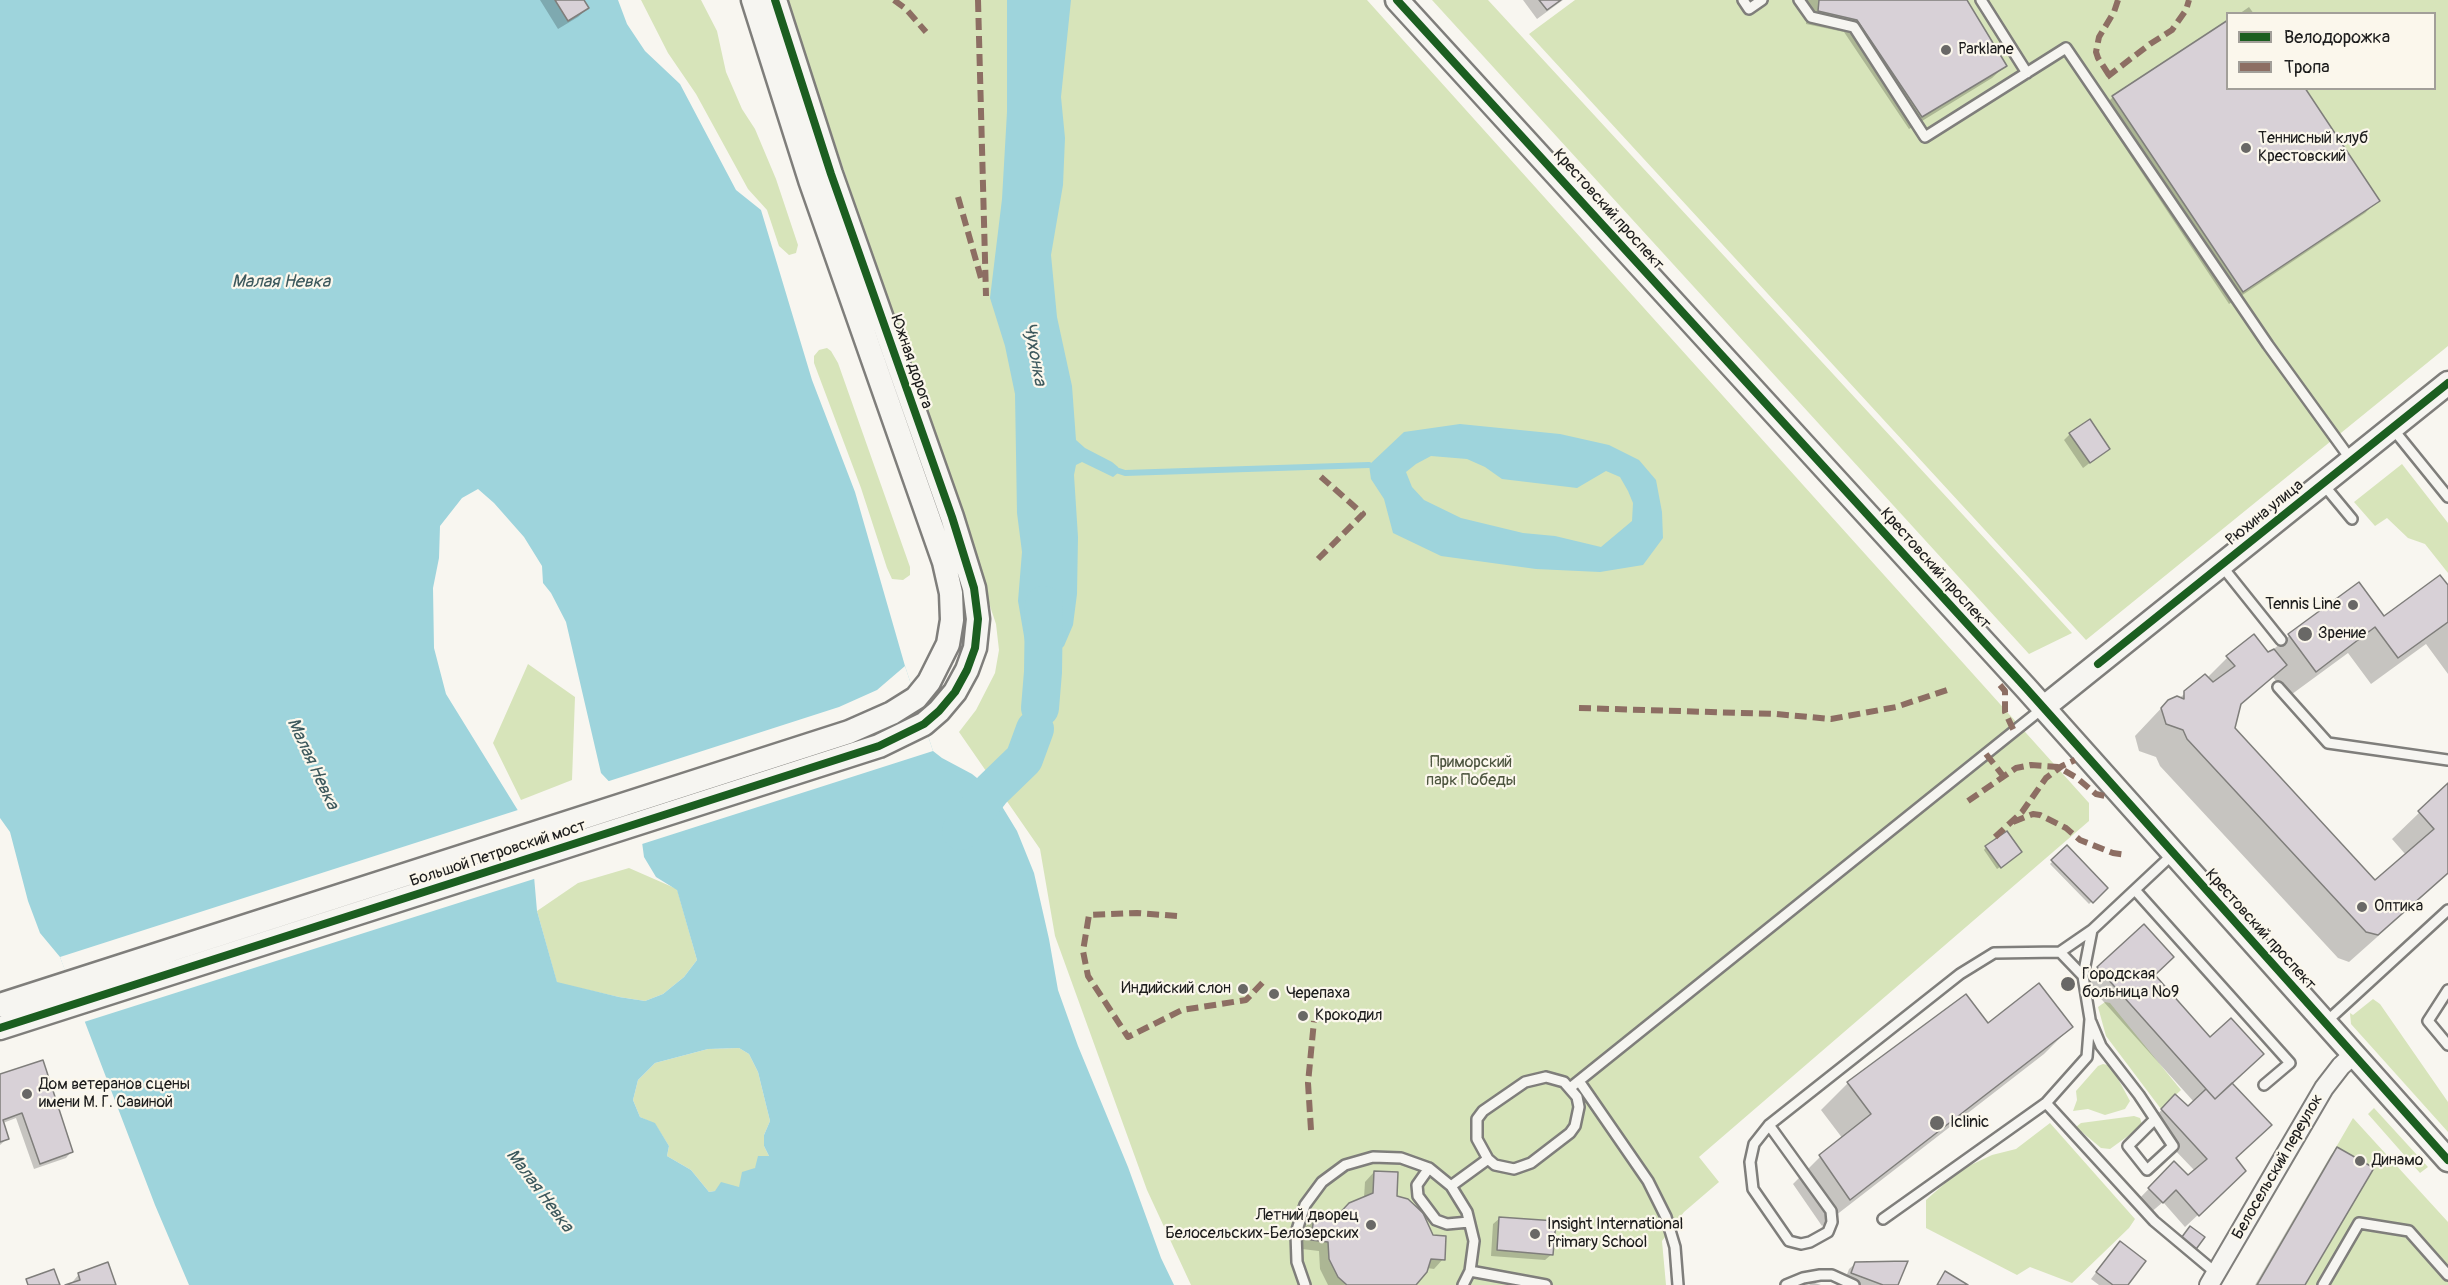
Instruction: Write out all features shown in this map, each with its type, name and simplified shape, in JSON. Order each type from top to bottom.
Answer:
[{"type":"street","name":"Южная дорога","points":[[753,0],[810,180],[944,562],[951,593],[952,620],[948,644],[929,682],[916,698]]},
{"type":"street","name":"Южная дорога","points":[[775,0],[831,174],[952,517],[974,588],[978,619],[975,648],[968,670],[955,692],[924,724]]},
{"type":"street","name":"Крестовский проспект","points":[[1398,0],[2043,708],[2448,1160]]},
{"type":"street","name":"Рюхина улица","points":[[2043,708],[2448,383]]},
{"type":"street","name":"Большой Петровский мост","points":[[73,992],[849,732],[892,713],[916,698]]},
{"type":"street","name":"Большой Петровский мост","points":[[73,992],[855,754],[879,746],[924,724]]},
{"type":"street","points":[[0,1005],[73,992]]},
{"type":"street","points":[[0,1028],[73,992]]},
{"type":"street","name":"Белосельский переулок","points":[[2212,1279],[2324,1088],[2353,1055]]},
{"type":"lane","points":[[1743,0],[1749,9],[1762,0]]},
{"type":"lane","points":[[1799,0],[1811,17],[1854,27],[1925,137],[2067,48],[2268,345],[2352,461]]},
{"type":"lane","points":[[1981,0],[2027,73]]},
{"type":"lane","points":[[2392,428],[2448,497]]},
{"type":"lane","points":[[2323,484],[2352,519]]},
{"type":"lane","points":[[2222,565],[2281,640]]},
{"type":"lane","points":[[2278,687],[2328,743],[2448,760]]},
{"type":"lane","points":[[1570,1088],[2043,708]]},
{"type":"lane","points":[[1768,1125],[1831,1211],[1832,1222],[1828,1232],[1810,1242],[1800,1244],[1789,1241],[1753,1189],[1750,1162],[1754,1144],[1768,1125],[1960,974],[1994,953],[2060,951],[2092,930],[2173,854]]},
{"type":"lane","points":[[2135,890],[2290,1063],[2264,1085]]},
{"type":"lane","points":[[2325,1023],[2448,909]]},
{"type":"lane","points":[[2092,930],[2083,976],[2090,1019],[2101,1046],[2173,1146],[2147,1170],[2128,1146],[2154,1120]]},
{"type":"lane","points":[[2060,951],[2083,976]]},
{"type":"lane","points":[[2448,990],[2428,1021],[2448,1045]]},
{"type":"lane","points":[[2087,1057],[2090,1019]]},
{"type":"lane","points":[[1883,1219],[2046,1103],[2087,1057],[2101,1046]]},
{"type":"lane","points":[[1536,1078],[1556,1078],[1570,1088],[1577,1097],[1578,1117],[1570,1133],[1531,1163],[1514,1169],[1495,1165],[1488,1159],[1477,1139],[1477,1119],[1483,1111],[1525,1082],[1536,1078]]},
{"type":"lane","points":[[1579,1081],[1648,1181],[1666,1217],[1675,1247],[1678,1285]]},
{"type":"lane","points":[[2046,1103],[2154,1221],[2212,1279]]},
{"type":"lane","points":[[1305,1285],[1297,1262],[1296,1233],[1305,1206],[1322,1182],[1345,1166],[1373,1157],[1401,1158],[1428,1168],[1451,1186],[1467,1212],[1474,1241],[1470,1270],[1463,1285]]},
{"type":"lane","points":[[1451,1186],[1488,1159]]},
{"type":"lane","points":[[1428,1168],[1417,1185],[1418,1196],[1436,1220],[1447,1224],[1469,1222]]},
{"type":"lane","points":[[2323,1285],[2359,1223],[2409,1231],[2448,1275]]},
{"type":"lane","points":[[1470,1270],[1546,1285]]},
{"type":"lane","points":[[1786,1285],[1803,1278],[1820,1275],[1832,1275],[1854,1285]]},
{"type":"green space","points":[[641,0],[701,0],[717,31],[726,72],[742,109],[755,129],[776,179],[798,245],[796,253],[789,255],[779,246],[767,210],[748,189],[696,94],[668,53]]},
{"type":"green space","name":"Приморский парк Победы","points":[[787,0],[1367,0],[2089,803],[2089,821],[1699,1157],[1719,1182],[1684,1212],[1662,1241],[1666,1285],[1191,1285],[1147,1190],[1055,936],[1040,849],[959,732],[976,710],[995,673],[999,650],[996,624]]},
{"type":"green space","points":[[1432,0],[1488,0],[2072,633],[2029,654]]},
{"type":"green space","points":[[1575,0],[2448,0],[2448,346],[2086,640],[1529,34]]},
{"type":"green space","points":[[827,348],[838,363],[910,567],[910,575],[903,580],[892,579],[887,568],[861,488],[814,363],[814,356],[819,350]]},
{"type":"green space","points":[[2402,464],[2448,523],[2448,573],[2425,544],[2408,538],[2387,518],[2375,526],[2354,502]]},
{"type":"green space","points":[[528,664],[575,697],[572,780],[521,800],[493,743]]},
{"type":"green space","points":[[629,868],[677,889],[697,960],[684,977],[663,994],[645,1001],[557,983],[537,911],[578,883]]},
{"type":"green space","points":[[2373,999],[2380,1004],[2448,1102],[2448,1132],[2351,1024],[2350,1013],[2353,1015]]},
{"type":"green space","points":[[2105,1002],[2110,1003],[2181,1090],[2161,1109],[2106,1036],[2098,1007]]},
{"type":"green space","points":[[739,1048],[749,1054],[758,1072],[770,1121],[764,1135],[764,1146],[769,1156],[739,1187],[709,1192],[691,1170],[667,1156],[669,1146],[655,1124],[640,1117],[633,1100],[638,1080],[655,1063],[708,1049]]},
{"type":"green space","points":[[2108,1065],[2116,1075],[2130,1101],[2125,1109],[2105,1115],[2088,1109],[2073,1111],[2077,1100],[2076,1091],[2098,1066]]},
{"type":"green space","points":[[2374,1108],[2428,1167],[2420,1173],[2368,1114]]},
{"type":"green space","points":[[2134,1116],[2140,1118],[2142,1124],[2110,1149],[2101,1148],[2076,1127],[2081,1123]]},
{"type":"green space","name":"Динамо","points":[[2353,1118],[2448,1222],[2448,1285],[2256,1285]]},
{"type":"green space","points":[[2050,1123],[2135,1219],[2129,1228],[2072,1283],[2030,1267],[2017,1275],[1926,1228],[1926,1200],[1960,1170],[1992,1155],[2016,1149]]},
{"type":"water","name":"Малая Невка","points":[[0,0],[618,0],[627,24],[645,51],[680,84],[736,190],[761,210],[812,380],[855,492],[905,666],[933,751],[972,774],[992,790],[1017,831],[1034,873],[1058,990],[1078,1046],[1128,1167],[1161,1258],[1174,1285],[189,1285],[155,1205],[60,957],[40,933],[28,901],[10,832],[0,818]],"holes":[[[478,489],[494,503],[524,537],[542,566],[543,583],[551,593],[566,622],[601,773],[638,812],[644,857],[656,877],[677,890],[697,960],[684,977],[663,994],[645,1001],[557,982],[537,911],[530,830],[446,694],[434,648],[433,588],[439,558],[440,526],[462,498]],[[739,1048],[749,1054],[758,1072],[770,1121],[764,1135],[764,1146],[769,1156],[758,1156],[755,1168],[742,1172],[739,1187],[721,1182],[715,1191],[709,1192],[691,1170],[667,1156],[669,1146],[655,1123],[640,1117],[633,1100],[638,1080],[655,1063],[708,1049]]]},
{"type":"water","points":[[1007,0],[1071,0],[1061,97],[1065,138],[1063,185],[1051,255],[1057,317],[1072,386],[1076,440],[1085,448],[1112,462],[1118,467],[1119,472],[1113,477],[1082,462],[1076,465],[1074,475],[1078,537],[1077,594],[1073,625],[1064,646],[1052,657],[1043,657],[1025,642],[1018,601],[1022,552],[1017,513],[1015,394],[1005,346],[990,298],[1002,199],[1007,112]]},
{"type":"water","points":[[1460,424],[1560,434],[1609,445],[1639,460],[1656,480],[1662,512],[1663,538],[1643,565],[1600,572],[1536,569],[1441,556],[1393,533],[1384,499],[1371,479],[1369,465],[1404,432]],"holes":[[[1431,456],[1467,459],[1485,467],[1502,479],[1577,488],[1606,471],[1620,477],[1628,491],[1633,503],[1632,521],[1601,547],[1555,536],[1523,533],[1461,518],[1424,500],[1412,487],[1406,472]]]},
{"type":"pier","points":[[905,666],[933,751],[639,845],[635,813],[606,782],[839,707],[877,690]]},
{"type":"pier","points":[[521,809],[532,829],[537,878],[84,1022],[60,957]]},
{"type":"building","points":[[555,0],[584,0],[589,8],[568,21]]},
{"type":"building","points":[[1539,0],[1561,0],[1547,10]]},
{"type":"building","points":[[1819,0],[1967,0],[2007,66],[1922,117],[1857,20],[1818,11]]},
{"type":"building","name":"Теннисный клуб Крестовский","points":[[2226,21],[2226,90],[2306,90],[2380,201],[2243,292],[2112,96]]},
{"type":"building","points":[[2090,419],[2110,449],[2090,463],[2069,433]]},
{"type":"building","points":[[2440,575],[2448,585],[2448,622],[2398,658],[2375,627],[2316,672],[2288,634],[2359,582],[2384,616]]},
{"type":"building","points":[[2254,634],[2268,652],[2274,649],[2287,665],[2241,704],[2235,728],[2375,880],[2434,829],[2418,811],[2448,783],[2448,873],[2378,935],[2366,932],[2187,739],[2183,730],[2166,724],[2161,708],[2168,700],[2177,696],[2184,699],[2184,691],[2205,674],[2213,682],[2235,666],[2226,656]]},
{"type":"building","points":[[2007,831],[2022,852],[2001,868],[1985,846]]},
{"type":"building","points":[[2067,845],[2108,888],[2093,903],[2051,860]]},
{"type":"building","points":[[2144,924],[2174,957],[2155,975],[2210,1037],[2231,1018],[2264,1054],[2215,1099],[2097,967]]},
{"type":"building","points":[[2039,983],[2073,1027],[1850,1200],[1819,1155],[1871,1114],[1847,1082],[1966,994],[1988,1023]]},
{"type":"building","name":"Дом ветеранов сцены имени М. Г. Савиной","points":[[43,1060],[73,1152],[40,1164],[22,1113],[3,1120],[9,1139],[0,1142],[0,1074]]},
{"type":"building","points":[[2232,1083],[2272,1125],[2236,1158],[2246,1171],[2199,1216],[2176,1190],[2163,1203],[2148,1188],[2174,1161],[2188,1175],[2207,1159],[2161,1109],[2175,1094],[2188,1106],[2206,1089],[2215,1099]]},
{"type":"building","points":[[2337,1147],[2374,1168],[2305,1285],[2257,1285]]},
{"type":"building","name":"Летний дворец Белосельских-Белозерских","points":[[1374,1171],[1398,1172],[1397,1196],[1408,1199],[1423,1213],[1433,1235],[1446,1236],[1445,1260],[1431,1259],[1427,1272],[1416,1285],[1347,1285],[1338,1277],[1329,1259],[1328,1242],[1311,1240],[1314,1216],[1335,1218],[1349,1203],[1373,1193]]},
{"type":"building","points":[[1499,1217],[1556,1221],[1553,1255],[1497,1250]]},
{"type":"building","points":[[2190,1226],[2205,1237],[2194,1252],[2179,1241]]},
{"type":"building","points":[[2120,1241],[2146,1261],[2128,1285],[2113,1285],[2096,1272]]},
{"type":"building","points":[[1908,1261],[1898,1285],[1883,1285],[1851,1273],[1855,1262]]},
{"type":"building","points":[[108,1262],[116,1285],[65,1285],[80,1280],[78,1273]]},
{"type":"building","points":[[54,1269],[60,1285],[28,1285],[26,1279]]},
{"type":"building","points":[[1945,1271],[1968,1285],[1937,1285]]},
{"type":"waterway","points":[[1113,469],[1125,473],[1369,465]]},
{"type":"waterway","name":"Чухонка","points":[[1040,708],[1044,605]]},
{"type":"waterway","name":"Чухонка","points":[[961,831],[992,790],[1024,759],[1035,729]]},
{"type":"marked path","points":[[894,0],[906,9],[926,32]]},
{"type":"marked path","points":[[978,0],[986,296]]},
{"type":"marked path","points":[[2109,75],[2096,52],[2099,37],[2114,12],[2118,0]]},
{"type":"marked path","points":[[2107,77],[2172,30],[2186,10],[2189,0]]},
{"type":"marked path","points":[[958,197],[981,278]]},
{"type":"marked path","points":[[1318,559],[1363,514],[1320,476]]},
{"type":"marked path","points":[[2000,685],[2005,691],[2005,712],[2014,731]]},
{"type":"marked path","points":[[1579,708],[1776,714],[1831,719],[1896,707],[1950,689]]},
{"type":"marked path","points":[[1986,754],[2004,777]]},
{"type":"marked path","points":[[1995,837],[2022,812],[2046,778],[2075,760]]},
{"type":"marked path","points":[[1968,801],[2016,768],[2031,765],[2058,767],[2077,778],[2096,794],[2109,797]]},
{"type":"marked path","points":[[2013,822],[2033,814],[2040,815],[2066,828],[2080,840],[2113,853],[2127,855]]},
{"type":"marked path","points":[[1177,916],[1137,913],[1089,915],[1083,951],[1088,976],[1128,1037],[1182,1010],[1246,1000],[1266,979]]},
{"type":"marked path","points":[[1311,1130],[1308,1083],[1314,1021]]},
{"type":"cycle path","points":[[0,1028],[879,746],[924,724],[955,692],[967,670],[975,648],[978,619],[974,588],[952,517],[831,174],[775,0]]},
{"type":"cycle path","points":[[1397,0],[2025,687],[2448,1160]]},
{"type":"cycle path","points":[[2098,664],[2448,383]]},
{"type":"place","name":"Parklane","points":[[1946,50]]},
{"type":"place","name":"Теннисный клуб Крестовский","points":[[2246,148]]},
{"type":"place","name":"Tennis Line","points":[[2353,605]]},
{"type":"place","name":"Зрение","points":[[2305,634]]},
{"type":"place","name":"Оптика","points":[[2362,907]]},
{"type":"place","name":"Городская больница №9","points":[[2068,984]]},
{"type":"place","name":"Индийский слон","points":[[1243,989]]},
{"type":"place","name":"Черепаха","points":[[1274,994]]},
{"type":"place","name":"Крокодил","points":[[1303,1016]]},
{"type":"place","name":"Дом ветеранов сцены имени М. Г. Савиной","points":[[27,1094]]},
{"type":"place","name":"Iclinic","points":[[1937,1123]]},
{"type":"place","name":"Динамо","points":[[2360,1161]]},
{"type":"place","name":"Летний дворец Белосельских-Белозерских","points":[[1371,1225]]},
{"type":"place","name":"Insight International Primary School","points":[[1535,1234]]}]
